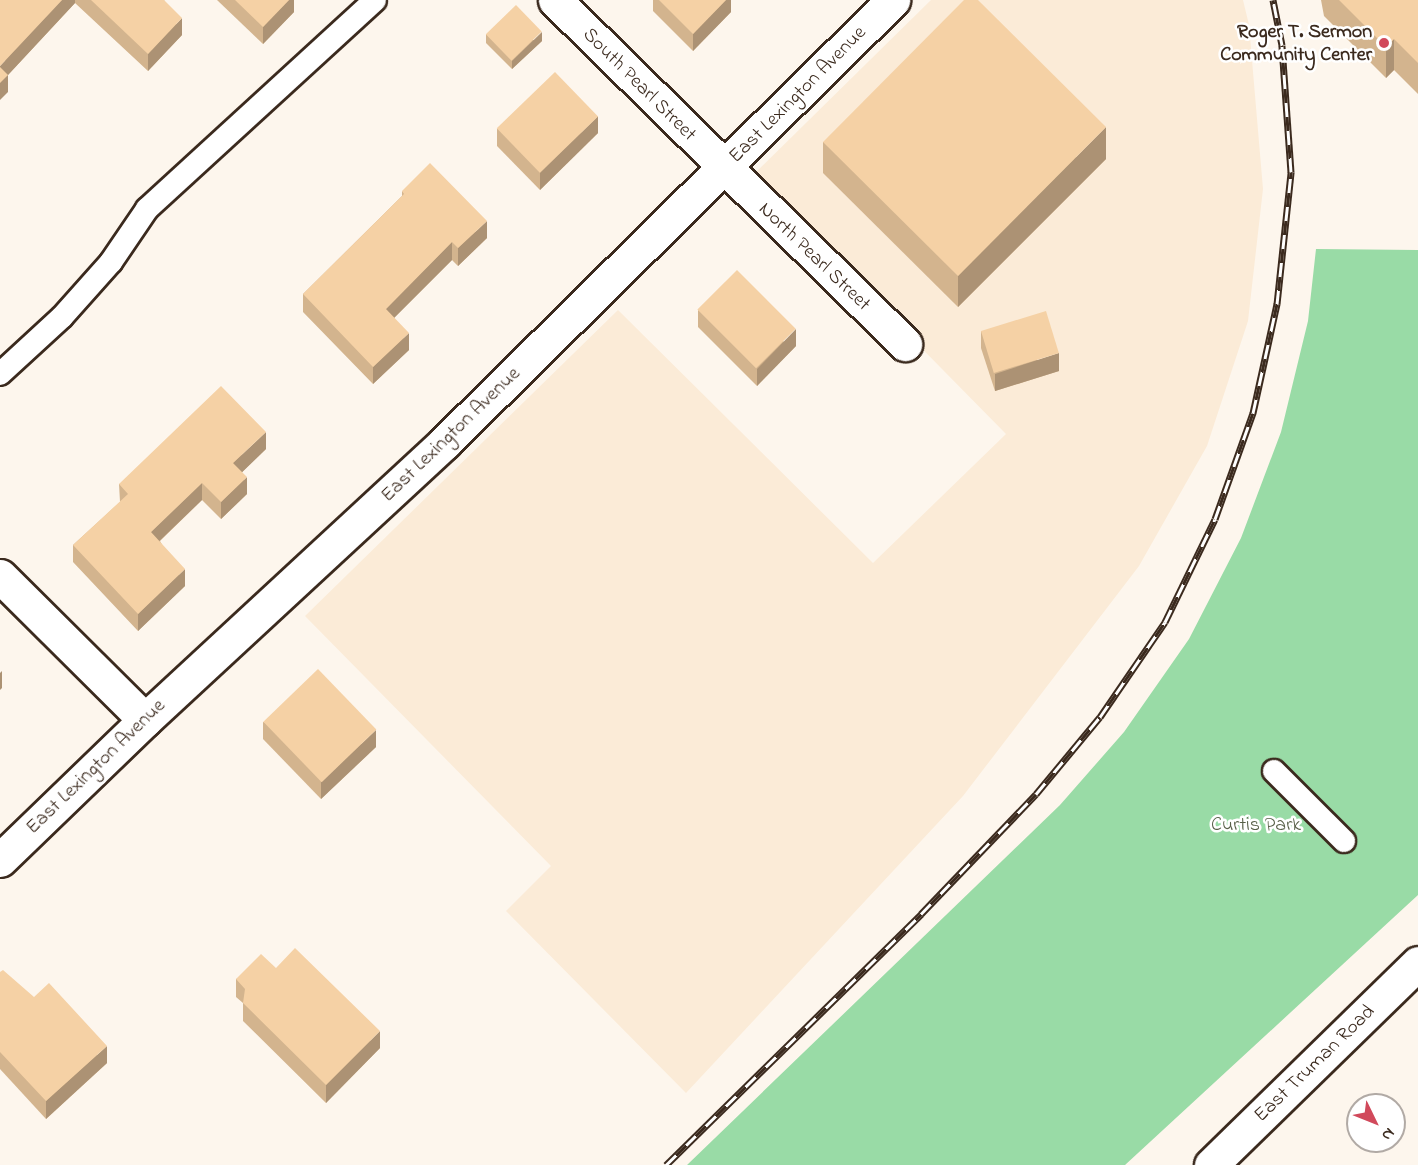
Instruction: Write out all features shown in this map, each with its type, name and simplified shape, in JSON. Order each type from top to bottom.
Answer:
[{"type":"street","name":"South Pearl Street","points":[[555,0],[724,170]]},
{"type":"street","name":"East Lexington Avenue","points":[[0,860],[144,720],[444,443],[724,170],[893,0]]},
{"type":"street","name":"North Pearl Street","points":[[724,170],[905,345]]},
{"type":"street","points":[[0,576],[144,720]]},
{"type":"street","name":"East Truman Road","points":[[1211,1165],[1418,963]]},
{"type":"lane","points":[[0,374],[62,317],[104,270],[147,209],[375,0]]},
{"type":"lane","points":[[1274,771],[1344,841]]},
{"type":"shaded area","points":[[931,0],[1243,0],[1249,25],[1263,189],[1248,321],[1207,446],[1139,566],[963,796],[686,1093],[506,911],[551,866],[305,616],[618,310],[873,563],[1006,434],[752,176]]},
{"type":"green space","name":"Curtis Park","points":[[1316,249],[1418,250],[1418,895],[1125,1165],[687,1165],[1060,805],[1124,732],[1189,639],[1241,538],[1281,432],[1308,321]]},
{"type":"building","points":[[0,0],[62,0],[0,66]]},
{"type":"building","points":[[91,0],[164,0],[182,18],[148,54]]},
{"type":"building","points":[[235,0],[289,0],[263,27]]},
{"type":"building","points":[[659,0],[726,0],[693,34]]},
{"type":"building","points":[[964,0],[978,0],[1106,127],[958,276],[823,142]]},
{"type":"building","points":[[1339,0],[1418,0],[1418,63],[1394,39],[1386,47]]},
{"type":"building","points":[[516,5],[542,32],[511,61],[486,34]]},
{"type":"building","points":[[0,67],[8,75],[0,83]]},
{"type":"building","points":[[555,72],[598,117],[540,173],[497,128]]},
{"type":"building","points":[[430,163],[487,221],[458,248],[452,242],[386,309],[409,333],[373,367],[303,294],[404,194],[402,191]]},
{"type":"building","points":[[737,270],[796,329],[756,368],[697,310]]},
{"type":"building","points":[[1046,311],[1059,353],[994,373],[981,331]]},
{"type":"building","points":[[221,386],[266,432],[233,463],[247,477],[221,502],[202,483],[151,532],[185,569],[138,614],[73,545],[128,494],[119,484]]},
{"type":"building","points":[[318,669],[376,729],[322,782],[263,722]]},
{"type":"building","points":[[295,948],[380,1031],[326,1085],[243,1003],[245,989],[236,979],[261,954],[276,968]]},
{"type":"building","points":[[3,970],[34,997],[49,983],[107,1046],[46,1101],[0,1052],[0,972]]},
{"type":"railway","points":[[666,1165],[921,914],[1036,794],[1100,717],[1165,622],[1215,519],[1253,413],[1277,304],[1291,172],[1282,45],[1273,0]]},
{"type":"place","name":"Roger T. Sermon Community Center","points":[[1384,43]]}]
